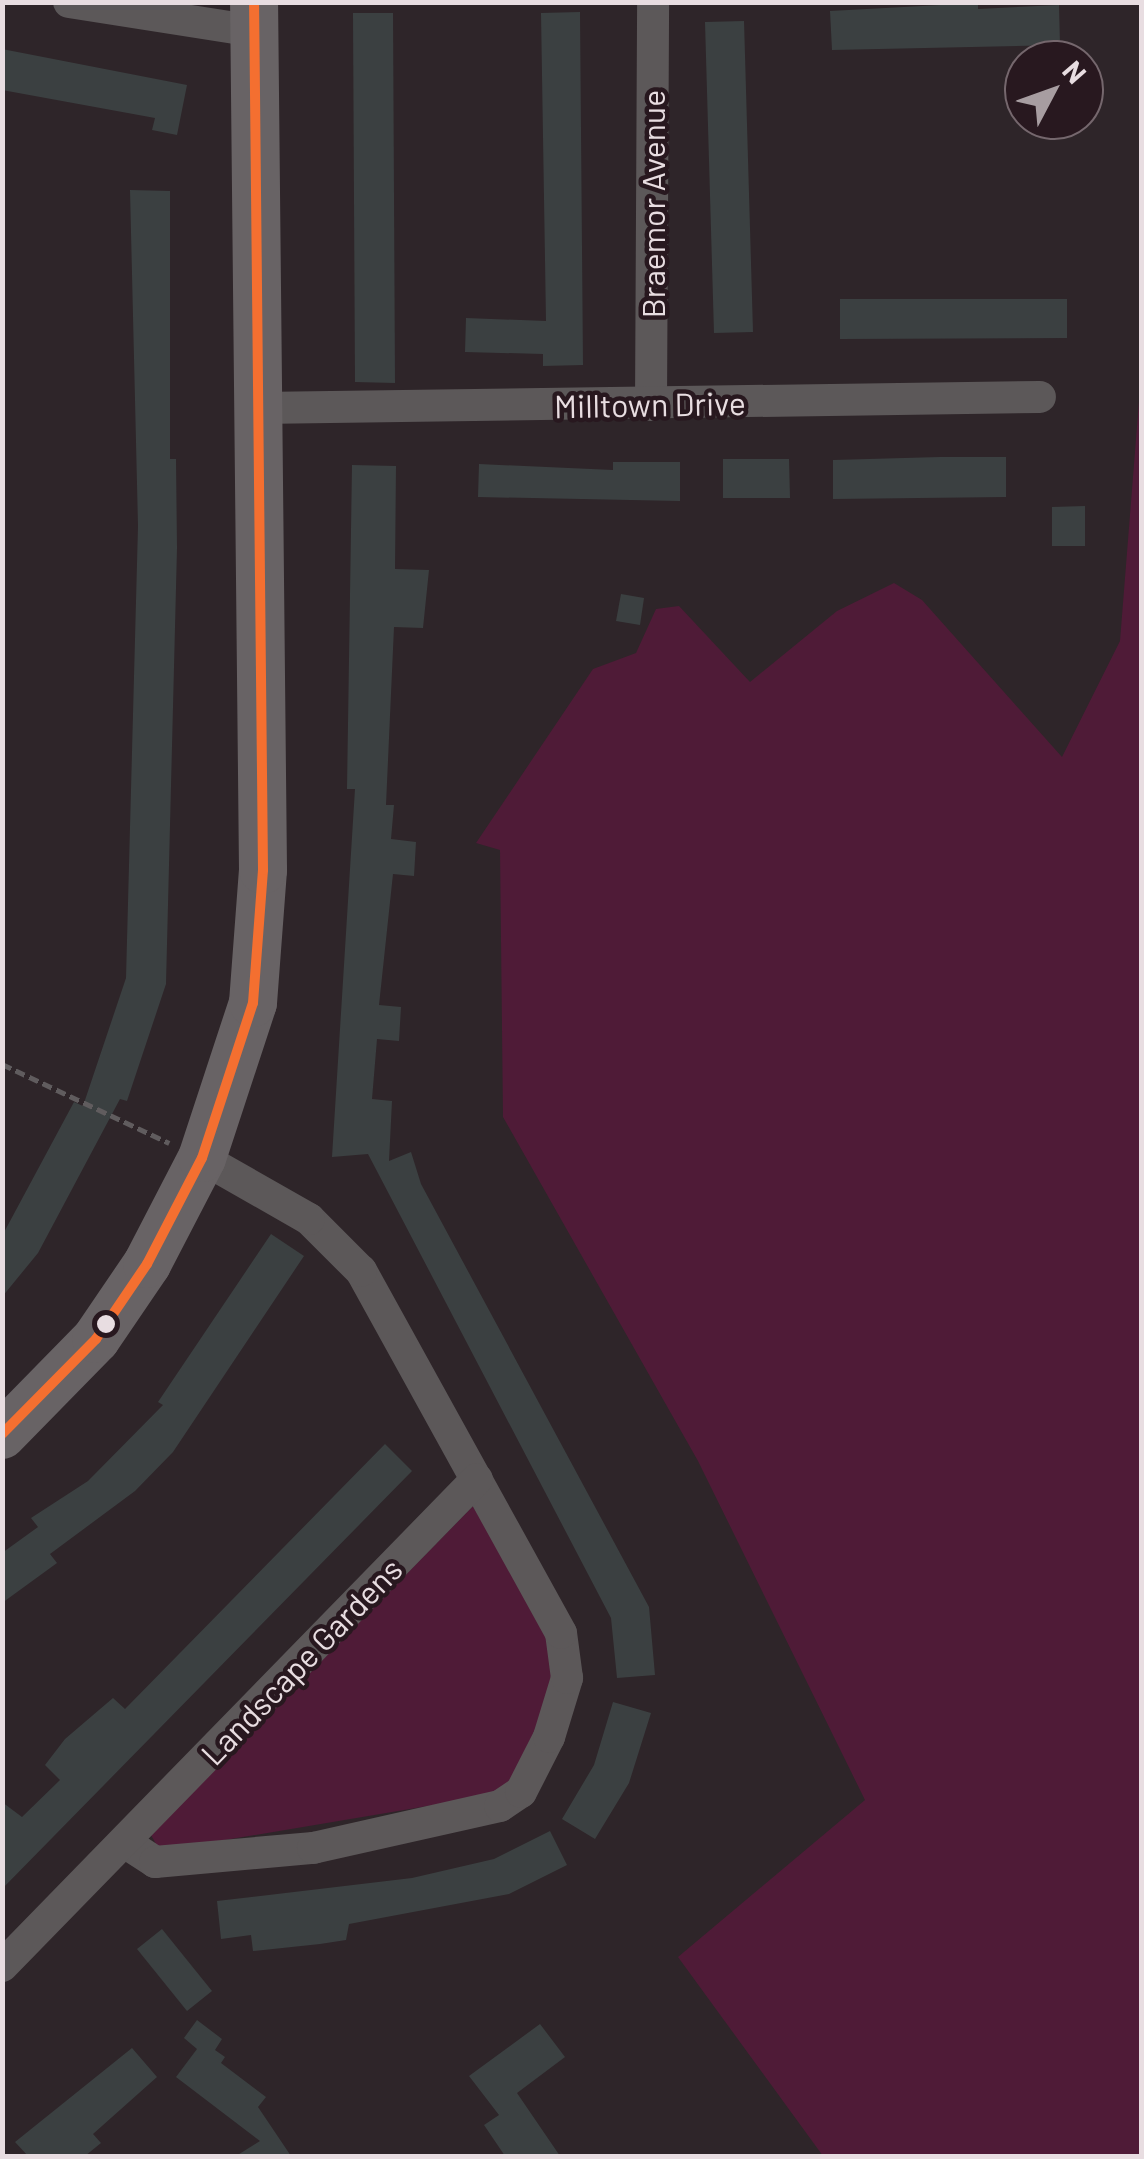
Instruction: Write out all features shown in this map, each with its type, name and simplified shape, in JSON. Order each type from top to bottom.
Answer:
[{"type":"main road","points":[[2,1435],[96,1338],[147,1264],[186,1151],[238,1060],[260,941],[254,17]]},
{"type":"street","points":[[69,2],[254,17]]},
{"type":"street","name":"Braemor Avenue","points":[[650,404],[653,2]]},
{"type":"street","name":"Milltown Drive","points":[[258,408],[1040,397]]},
{"type":"street","points":[[126,1843],[154,1862],[313,1848],[500,1806],[520,1792],[549,1737],[567,1678],[561,1633],[361,1271],[308,1220],[186,1151]]},
{"type":"street","name":"Landscape Gardens","points":[[2,1966],[477,1479]]},
{"type":"path","points":[[2,1064],[186,1151]]},
{"type":"shaded area","points":[[1141,376],[1141,2156],[823,2156],[678,1957],[865,1800],[698,1461],[503,1117],[500,850],[476,843],[593,669],[636,653],[656,609],[679,606],[750,682],[837,611],[894,583],[922,600],[1062,757],[1120,641]]},
{"type":"shaded area","points":[[473,1506],[553,1644],[556,1670],[540,1724],[511,1780],[493,1795],[160,1851],[151,1835]]},
{"type":"building","points":[[978,3],[978,9],[1059,5],[1060,40],[1004,40],[1004,46],[832,50],[830,11]]},
{"type":"building","points":[[580,12],[583,365],[543,366],[543,354],[465,352],[466,318],[546,321],[541,13]]},
{"type":"building","points":[[353,13],[393,13],[395,383],[355,382]]},
{"type":"building","points":[[744,21],[753,332],[714,333],[705,22]]},
{"type":"building","points":[[2,49],[187,85],[177,135],[152,130],[155,118],[2,90]]},
{"type":"building","points":[[130,190],[170,191],[170,459],[176,459],[177,548],[166,984],[127,1101],[120,1099],[38,1253],[2,1297],[2,1236],[74,1102],[83,1106],[126,978],[138,526]]},
{"type":"building","points":[[840,299],[1067,299],[1067,338],[840,339]]},
{"type":"building","points":[[1006,457],[1006,497],[833,499],[833,460]]},
{"type":"building","points":[[723,459],[789,459],[790,498],[723,498]]},
{"type":"building","points":[[613,462],[680,462],[680,501],[478,497],[479,464],[613,470]]},
{"type":"building","points":[[352,465],[396,466],[395,569],[429,570],[423,628],[394,627],[386,805],[394,805],[391,839],[416,842],[414,876],[393,874],[379,1005],[401,1007],[399,1041],[377,1039],[372,1099],[392,1101],[389,1161],[411,1152],[421,1184],[649,1607],[655,1675],[617,1678],[611,1618],[368,1154],[332,1157],[355,789],[347,789]]},
{"type":"building","points":[[1085,506],[1085,546],[1052,546],[1052,507]]},
{"type":"building","points":[[621,594],[644,598],[640,625],[616,621]]},
{"type":"building","points":[[271,1234],[304,1256],[173,1452],[135,1491],[50,1554],[57,1563],[2,1603],[2,1553],[38,1527],[31,1518],[88,1481],[163,1405],[158,1402]]},
{"type":"building","points":[[385,1444],[412,1471],[2,1889],[2,1802],[22,1817],[60,1780],[45,1765],[65,1739],[113,1698],[125,1709]]},
{"type":"building","points":[[613,1702],[651,1713],[629,1783],[595,1839],[562,1819],[594,1765]]},
{"type":"building","points":[[550,1831],[567,1865],[509,1894],[349,1924],[346,1940],[253,1951],[251,1935],[221,1939],[217,1901],[412,1878],[494,1859]]},
{"type":"building","points":[[162,1929],[212,1991],[187,2011],[137,1949]]},
{"type":"building","points":[[197,2020],[222,2039],[215,2050],[225,2057],[221,2063],[266,2097],[258,2107],[291,2156],[236,2156],[260,2141],[176,2077],[197,2049],[184,2038]]},
{"type":"building","points":[[540,2024],[565,2057],[517,2093],[560,2156],[505,2156],[484,2125],[499,2115],[469,2076]]},
{"type":"building","points":[[132,2048],[157,2077],[93,2134],[101,2143],[85,2156],[28,2156],[15,2142]]},
{"type":"transit line","points":[[2,1434],[96,1339],[147,1264],[202,1158],[253,1003],[263,870],[254,2]]}]
